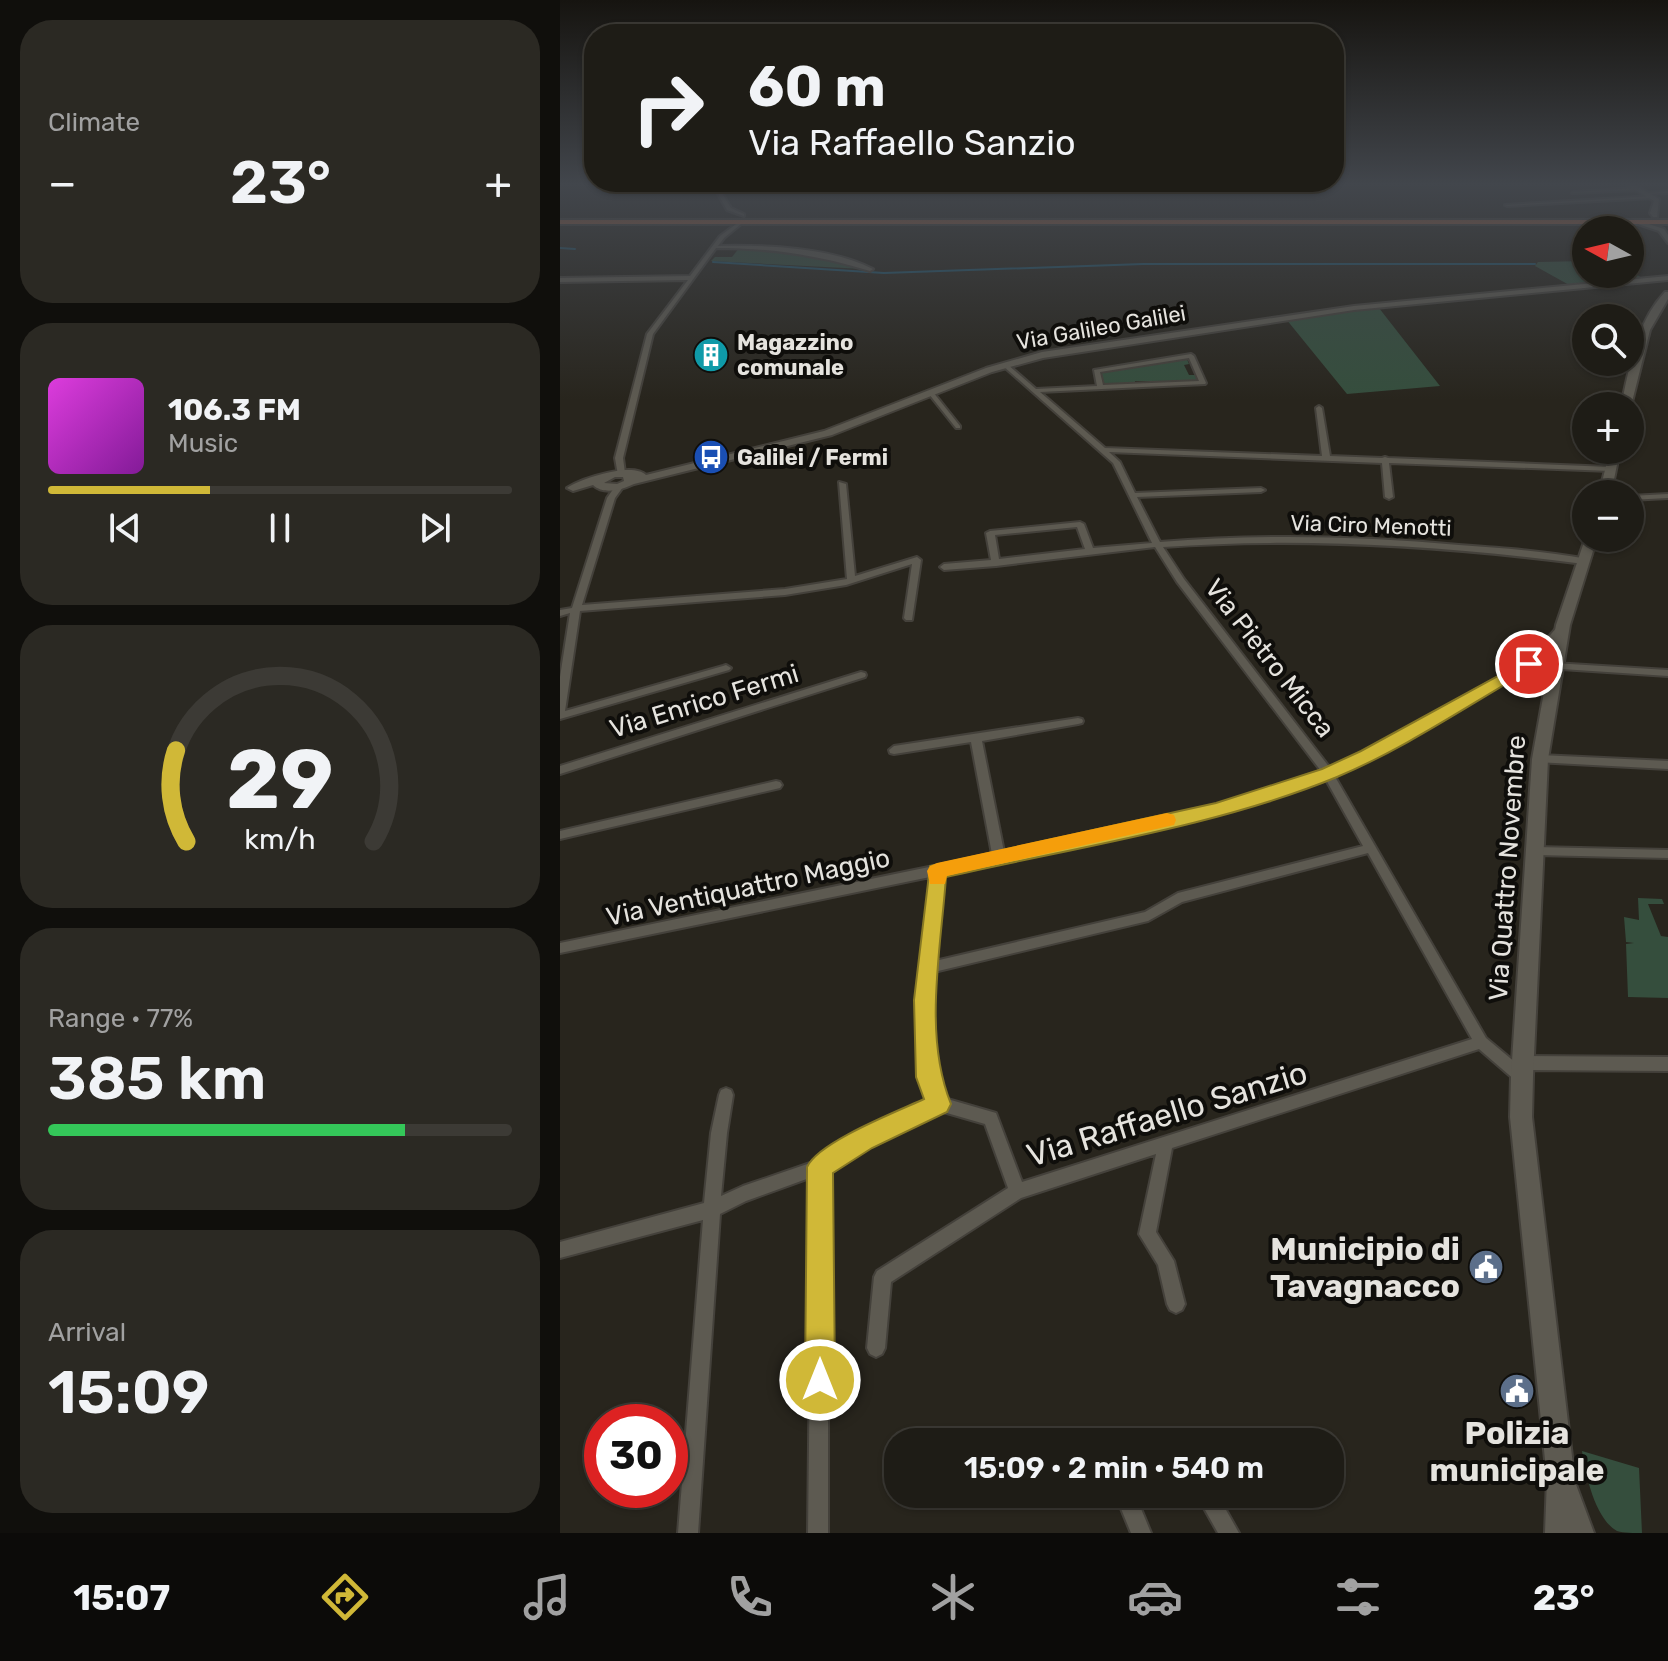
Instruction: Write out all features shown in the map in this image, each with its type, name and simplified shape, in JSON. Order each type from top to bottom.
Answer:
[{"type":"street","points":[[708,257],[647,341],[623,476],[605,486],[576,611],[560,714],[726,668]]},
{"type":"street","points":[[819,257],[870,269]]},
{"type":"street","points":[[560,280],[691,278]]},
{"type":"street","name":"Via Galileo Galilei","points":[[1644,283],[1665,279]]},
{"type":"street","name":"Via Galileo Galilei","points":[[1644,283],[1668,292]]},
{"type":"street","name":"Via Galileo Galilei","points":[[560,489],[605,486],[623,476],[656,474],[828,433],[1005,365],[1081,347],[1296,315],[1572,287]]},
{"type":"street","points":[[1629,392],[1653,300],[1668,292]]},
{"type":"street","points":[[1040,393],[1203,383],[1191,356],[1096,371],[1101,388]]},
{"type":"street","name":"Via Pietro Micca","points":[[1005,365],[1106,450],[1116,462],[1157,544],[1215,629],[1249,668],[1328,773],[1481,1042],[1522,1070]]},
{"type":"street","points":[[931,393],[958,427]]},
{"type":"street","points":[[1319,408],[1326,457]]},
{"type":"street","points":[[1106,450],[1611,469]]},
{"type":"street","points":[[1385,459],[1389,497]]},
{"type":"street","points":[[1608,480],[1612,464]]},
{"type":"street","points":[[842,484],[851,580]]},
{"type":"street","points":[[1132,495],[1261,490]]},
{"type":"street","points":[[1644,497],[1668,496]]},
{"type":"street","points":[[996,563],[990,533],[1080,524],[1090,552]]},
{"type":"street","name":"Via Ciro Menotti","points":[[944,567],[1157,544],[1307,539],[1449,544],[1584,561]]},
{"type":"street","name":"Via Quattro Novembre","points":[[1561,1479],[1521,1117],[1522,1070],[1540,759],[1563,625],[1587,552]]},
{"type":"street","points":[[560,613],[785,592],[851,580],[917,560],[909,618]]},
{"type":"street","name":"Via Ventiquattro Maggio","points":[[560,948],[937,871],[1217,809],[1328,773],[1367,755],[1529,664],[1563,625]]},
{"type":"street","points":[[1529,664],[1668,673]]},
{"type":"street","name":"Via Enrico Fermi","points":[[560,770],[861,675]]},
{"type":"street","points":[[894,750],[1078,721]]},
{"type":"street","points":[[976,738],[999,857]]},
{"type":"street","points":[[1540,759],[1668,765]]},
{"type":"street","points":[[560,835],[776,785]]},
{"type":"street","points":[[928,968],[1148,916],[1178,898],[1371,848]]},
{"type":"street","points":[[1536,851],[1668,854]]},
{"type":"street","points":[[560,1250],[712,1209],[743,1194],[820,1167],[863,1140],[939,1104],[928,1077],[925,1000],[937,871]]},
{"type":"street","name":"Via Raffaello Sanzio","points":[[939,1104],[991,1118],[1017,1191],[1481,1042]]},
{"type":"street","points":[[1522,1070],[1668,1064]]},
{"type":"street","points":[[688,1533],[712,1209],[726,1095]]},
{"type":"street","points":[[1166,1142],[1147,1234],[1166,1261],[1176,1304]]},
{"type":"street","points":[[818,1533],[820,1167]]},
{"type":"street","points":[[876,1348],[883,1277],[1017,1191]]},
{"type":"street","points":[[1560,1533],[1561,1479]]},
{"type":"street","points":[[1561,1479],[1579,1533]]},
{"type":"street","points":[[1131,1508],[1141,1533]]},
{"type":"street","points":[[1214,1508],[1229,1533]]},
{"type":"green space","points":[[715,257],[809,257],[848,262],[864,269],[711,261]]},
{"type":"green space","points":[[1572,261],[1572,286],[1535,266],[1538,262]]},
{"type":"green space","points":[[1379,308],[1440,386],[1347,394],[1286,319]]},
{"type":"green space","points":[[1187,359],[1189,364],[1184,365],[1189,375],[1195,375],[1198,382],[1135,381],[1135,384],[1105,386],[1101,372]]},
{"type":"green space","points":[[1638,898],[1662,899],[1664,904],[1648,904],[1661,936],[1668,937],[1668,998],[1628,997],[1626,944],[1634,943],[1626,942],[1624,917],[1639,920]]},
{"type":"green space","points":[[1582,1451],[1639,1468],[1642,1533],[1617,1531],[1603,1517],[1589,1483]]},
{"type":"waterway","points":[[713,262],[884,273],[1143,264],[1535,264]]},
{"type":"slow traffic","points":[[937,879],[937,871],[1167,820]]},
{"type":"place","name":"Magazzino comunale","points":[[711,355]]},
{"type":"place","name":"Galilei / Fermi","points":[[711,457]]},
{"type":"place","name":"Municipio di Tavagnacco","points":[[1486,1267]]},
{"type":"place","name":"Polizia municipale","points":[[1517,1391]]},
{"type":"route","points":[[820,1380],[820,1167],[863,1140],[939,1104],[928,1077],[925,1000],[937,871],[1217,809],[1328,773],[1367,755],[1529,664]]}]
